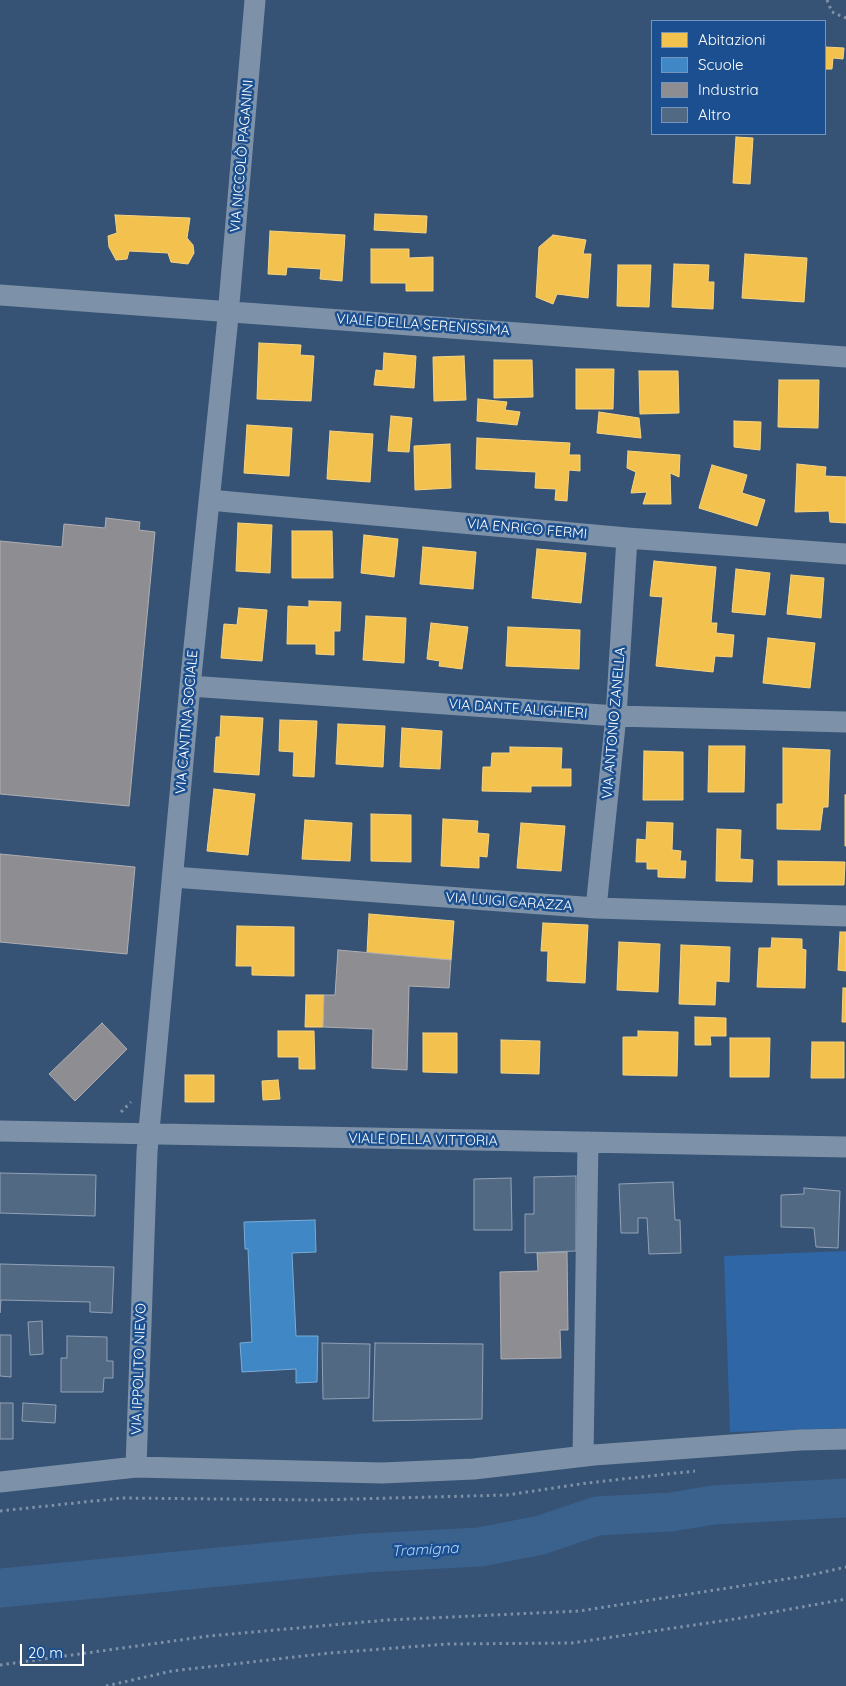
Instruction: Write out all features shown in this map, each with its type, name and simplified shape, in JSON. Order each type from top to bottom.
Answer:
[{"type":"street","name":"VIA NICCOLÒ PAGANINI","points":[[229,311],[255,0]]},
{"type":"street","name":"VIALE DELLA SERENISSIMA","points":[[0,295],[846,357]]},
{"type":"street","name":"VIA CANTINA SOCIALE","points":[[149,1134],[190,686],[229,311]]},
{"type":"street","name":"VIA ENRICO FERMI","points":[[209,500],[627,538],[846,554]]},
{"type":"street","name":"VIA ANTONIO ZANELLA","points":[[596,908],[616,716],[627,538]]},
{"type":"street","name":"VIA DANTE ALIGHIERI","points":[[190,686],[616,716],[846,722]]},
{"type":"street","name":"VIA LUIGI CARAZZA","points":[[173,877],[596,908],[846,916]]},
{"type":"street","name":"VIALE DELLA VITTORIA","points":[[0,1131],[846,1146]]},
{"type":"street","name":"VIA IPPOLITO NIEVO","points":[[136,1467],[149,1134]]},
{"type":"street","points":[[583,1456],[588,1142]]},
{"type":"street","points":[[0,1482],[136,1467],[382,1473],[474,1469],[583,1456],[800,1440],[846,1439]]},
{"type":"path","points":[[827,0],[832,12],[846,18]]},
{"type":"path","points":[[0,1665],[209,1636],[387,1620],[579,1611],[806,1576],[846,1567]]},
{"type":"path","points":[[106,1686],[172,1671],[330,1653],[448,1644],[572,1643],[734,1619],[846,1599]]},
{"type":"shaded area","points":[[846,1251],[846,1428],[730,1432],[724,1256]]},
{"type":"building: Abitazioni","points":[[826,47],[844,48],[843,59],[833,58],[832,69],[826,69]]},
{"type":"building: Abitazioni","points":[[736,137],[753,138],[750,184],[733,183]]},
{"type":"building: Abitazioni","points":[[375,214],[427,216],[426,233],[374,230]]},
{"type":"building: Abitazioni","points":[[115,215],[190,218],[187,238],[193,245],[194,253],[188,264],[171,262],[168,253],[129,251],[127,259],[116,260],[109,247],[108,236],[117,233]]},
{"type":"building: Abitazioni","points":[[270,231],[345,235],[342,281],[320,279],[321,269],[287,267],[286,275],[268,274]]},
{"type":"building: Abitazioni","points":[[553,235],[586,240],[583,254],[591,254],[588,298],[557,294],[553,304],[536,297],[539,247]]},
{"type":"building: Abitazioni","points":[[371,249],[409,249],[409,258],[433,257],[433,291],[406,291],[406,283],[371,283]]},
{"type":"building: Abitazioni","points":[[745,254],[807,258],[804,302],[742,298]]},
{"type":"building: Abitazioni","points":[[674,264],[709,265],[708,282],[714,282],[713,309],[672,307]]},
{"type":"building: Abitazioni","points":[[618,265],[651,265],[649,307],[617,306]]},
{"type":"building: Abitazioni","points":[[259,343],[301,345],[300,355],[314,356],[311,401],[257,399]]},
{"type":"building: Abitazioni","points":[[384,353],[416,356],[414,388],[374,385],[376,370],[383,371]]},
{"type":"building: Abitazioni","points":[[464,356],[466,400],[434,401],[433,357]]},
{"type":"building: Abitazioni","points":[[494,360],[532,360],[533,397],[494,398]]},
{"type":"building: Abitazioni","points":[[576,369],[614,369],[613,409],[576,409]]},
{"type":"building: Abitazioni","points":[[639,371],[678,371],[679,413],[640,414]]},
{"type":"building: Abitazioni","points":[[779,380],[819,380],[818,428],[778,427]]},
{"type":"building: Abitazioni","points":[[478,399],[507,402],[505,410],[520,412],[517,425],[477,421]]},
{"type":"building: Abitazioni","points":[[599,412],[639,418],[641,438],[597,433]]},
{"type":"building: Abitazioni","points":[[391,416],[412,418],[409,452],[388,451]]},
{"type":"building: Abitazioni","points":[[734,421],[761,422],[760,450],[734,447]]},
{"type":"building: Abitazioni","points":[[247,425],[292,428],[289,476],[244,473]]},
{"type":"building: Abitazioni","points":[[330,431],[373,434],[370,482],[327,479]]},
{"type":"building: Abitazioni","points":[[477,438],[570,443],[569,455],[580,455],[580,471],[569,470],[567,501],[555,500],[556,489],[535,488],[536,472],[476,469]]},
{"type":"building: Abitazioni","points":[[450,444],[451,488],[415,490],[414,446]]},
{"type":"building: Abitazioni","points":[[628,451],[680,455],[679,477],[670,473],[671,504],[643,504],[647,492],[631,493],[636,472],[627,468]]},
{"type":"building: Abitazioni","points":[[797,464],[826,467],[825,476],[846,477],[846,523],[830,522],[829,511],[795,512]]},
{"type":"building: Abitazioni","points":[[712,465],[747,475],[742,493],[765,500],[757,526],[699,508]]},
{"type":"building: Abitazioni","points":[[238,523],[272,525],[270,573],[236,571]]},
{"type":"building: Abitazioni","points":[[292,531],[332,531],[333,578],[292,578]]},
{"type":"building: Abitazioni","points":[[364,535],[398,539],[394,577],[361,573]]},
{"type":"building: Abitazioni","points":[[423,547],[476,552],[473,589],[420,584]]},
{"type":"building: Abitazioni","points":[[537,549],[586,553],[581,603],[532,598]]},
{"type":"building: Abitazioni","points":[[654,561],[716,567],[711,623],[717,623],[716,633],[734,635],[732,657],[715,656],[713,672],[656,666],[663,597],[650,596]]},
{"type":"building: Abitazioni","points":[[736,569],[770,573],[765,615],[732,612]]},
{"type":"building: Abitazioni","points":[[791,575],[824,578],[821,618],[787,614]]},
{"type":"building: Abitazioni","points":[[309,601],[341,602],[340,631],[334,631],[334,655],[316,654],[316,644],[287,644],[288,606],[309,607]]},
{"type":"building: Abitazioni","points":[[239,608],[267,610],[262,661],[221,658],[224,624],[237,625]]},
{"type":"building: Abitazioni","points":[[366,616],[406,618],[404,663],[363,660]]},
{"type":"building: Abitazioni","points":[[431,623],[468,627],[462,669],[439,666],[440,661],[427,659]]},
{"type":"building: Abitazioni","points":[[508,627],[580,630],[579,669],[506,666]]},
{"type":"building: Abitazioni","points":[[768,638],[815,643],[810,688],[763,683]]},
{"type":"building: Abitazioni","points":[[221,716],[263,718],[259,775],[214,772],[216,737],[220,737]]},
{"type":"building: Abitazioni","points":[[280,720],[317,721],[314,777],[293,776],[294,752],[279,751]]},
{"type":"building: Abitazioni","points":[[338,724],[385,726],[383,767],[336,764]]},
{"type":"building: Abitazioni","points":[[402,728],[442,731],[440,769],[400,767]]},
{"type":"building: Abitazioni","points":[[709,746],[745,746],[744,792],[708,792]]},
{"type":"building: Abitazioni","points":[[510,747],[562,748],[561,769],[571,769],[571,786],[531,786],[531,792],[482,791],[483,767],[491,767],[492,753],[510,753]]},
{"type":"building: Abitazioni","points":[[783,748],[830,750],[828,807],[823,807],[820,830],[777,829],[777,804],[783,804]]},
{"type":"building: Abitazioni","points":[[644,751],[683,752],[683,800],[643,800]]},
{"type":"building: Abitazioni","points":[[214,789],[255,794],[248,855],[207,851]]},
{"type":"building: Abitazioni","points":[[846,795],[846,846],[845,846]]},
{"type":"building: Abitazioni","points":[[371,814],[411,815],[411,862],[371,861]]},
{"type":"building: Abitazioni","points":[[443,819],[478,821],[477,833],[489,834],[487,857],[479,856],[479,868],[441,866]]},
{"type":"building: Abitazioni","points":[[305,820],[352,823],[350,861],[302,859]]},
{"type":"building: Abitazioni","points":[[647,822],[673,823],[672,850],[681,851],[680,861],[686,861],[685,878],[658,877],[658,869],[647,869],[647,862],[636,862],[637,839],[646,840]]},
{"type":"building: Abitazioni","points":[[521,823],[565,826],[561,871],[517,868]]},
{"type":"building: Abitazioni","points":[[717,829],[741,830],[740,859],[753,860],[752,882],[716,881]]},
{"type":"building: Abitazioni","points":[[778,861],[845,862],[844,885],[778,885]]},
{"type":"building: Abitazioni","points":[[369,914],[454,921],[451,960],[367,953]]},
{"type":"building: Abitazioni","points":[[543,923],[588,925],[585,983],[547,981],[548,951],[541,951]]},
{"type":"building: Abitazioni","points":[[237,926],[294,927],[294,976],[252,975],[252,966],[236,966]]},
{"type":"building: Abitazioni","points":[[840,932],[846,932],[846,971],[838,970]]},
{"type":"building: Abitazioni","points":[[772,938],[802,939],[802,949],[806,950],[805,988],[757,987],[759,948],[771,948]]},
{"type":"building: Abitazioni","points":[[619,942],[660,944],[658,992],[617,990]]},
{"type":"building: Abitazioni","points":[[681,945],[730,947],[729,982],[716,981],[715,1005],[679,1004]]},
{"type":"building: Abitazioni","points":[[843,988],[846,988],[846,1022],[842,1022]]},
{"type":"building: Abitazioni","points":[[306,995],[324,995],[323,1027],[305,1027]]},
{"type":"building: Abitazioni","points":[[695,1017],[726,1018],[726,1036],[710,1036],[711,1045],[695,1045]]},
{"type":"building: Abitazioni","points":[[278,1031],[314,1031],[315,1069],[299,1069],[299,1057],[278,1057]]},
{"type":"building: Abitazioni","points":[[638,1031],[678,1032],[677,1076],[623,1075],[623,1037],[638,1037]]},
{"type":"building: Abitazioni","points":[[423,1033],[457,1033],[457,1073],[423,1072]]},
{"type":"building: Abitazioni","points":[[730,1038],[770,1038],[769,1077],[730,1077]]},
{"type":"building: Abitazioni","points":[[501,1040],[540,1041],[539,1074],[501,1073]]},
{"type":"building: Abitazioni","points":[[812,1042],[844,1042],[844,1078],[811,1078]]},
{"type":"building: Abitazioni","points":[[185,1075],[214,1075],[214,1102],[185,1102]]},
{"type":"building: Abitazioni","points":[[278,1080],[280,1099],[263,1100],[262,1081]]},
{"type":"building: Scuole","points":[[315,1220],[316,1252],[292,1253],[296,1336],[318,1336],[317,1382],[296,1383],[296,1369],[242,1372],[240,1343],[252,1342],[248,1249],[245,1249],[244,1222]]},
{"type":"building: Industria","points":[[106,518],[140,522],[139,530],[155,532],[129,806],[0,794],[0,541],[62,547],[64,524],[105,528]]},
{"type":"building: Industria","points":[[0,854],[135,867],[127,954],[0,942]]},
{"type":"building: Industria","points":[[338,950],[451,960],[449,988],[409,986],[407,1070],[372,1068],[373,1029],[323,1027],[324,995],[335,995]]},
{"type":"building: Industria","points":[[102,1023],[127,1049],[75,1101],[49,1074]]},
{"type":"building: Industria","points":[[567,1252],[568,1330],[560,1330],[561,1358],[501,1359],[500,1272],[538,1271],[537,1253]]},
{"type":"building: Altro","points":[[0,1173],[96,1175],[95,1216],[0,1213]]},
{"type":"building: Altro","points":[[576,1176],[576,1251],[525,1253],[525,1214],[534,1214],[534,1177]]},
{"type":"building: Altro","points":[[511,1178],[512,1230],[474,1230],[474,1179]]},
{"type":"building: Altro","points":[[673,1182],[675,1220],[680,1220],[681,1253],[649,1254],[647,1218],[638,1218],[638,1233],[621,1233],[619,1184]]},
{"type":"building: Altro","points":[[804,1188],[840,1191],[838,1248],[816,1247],[814,1228],[781,1227],[781,1195],[804,1194]]},
{"type":"building: Altro","points":[[0,1264],[114,1267],[112,1313],[90,1312],[90,1302],[1,1300],[0,1313]]},
{"type":"building: Altro","points":[[42,1321],[43,1354],[30,1355],[28,1322]]},
{"type":"building: Altro","points":[[0,1335],[11,1335],[11,1377],[0,1376]]},
{"type":"building: Altro","points":[[67,1336],[107,1337],[107,1361],[113,1361],[113,1378],[104,1378],[103,1392],[61,1392],[61,1358],[67,1358]]},
{"type":"building: Altro","points":[[322,1343],[370,1344],[369,1398],[323,1399]]},
{"type":"building: Altro","points":[[375,1343],[483,1344],[482,1419],[373,1421]]},
{"type":"building: Altro","points":[[0,1403],[13,1403],[13,1439],[0,1439]]},
{"type":"building: Altro","points":[[23,1403],[56,1405],[55,1423],[22,1421]]},
{"type":"waterway","name":"Tramigna","points":[[0,1588],[365,1553],[480,1547],[541,1535],[597,1516],[671,1512],[713,1505],[846,1498]]}]
